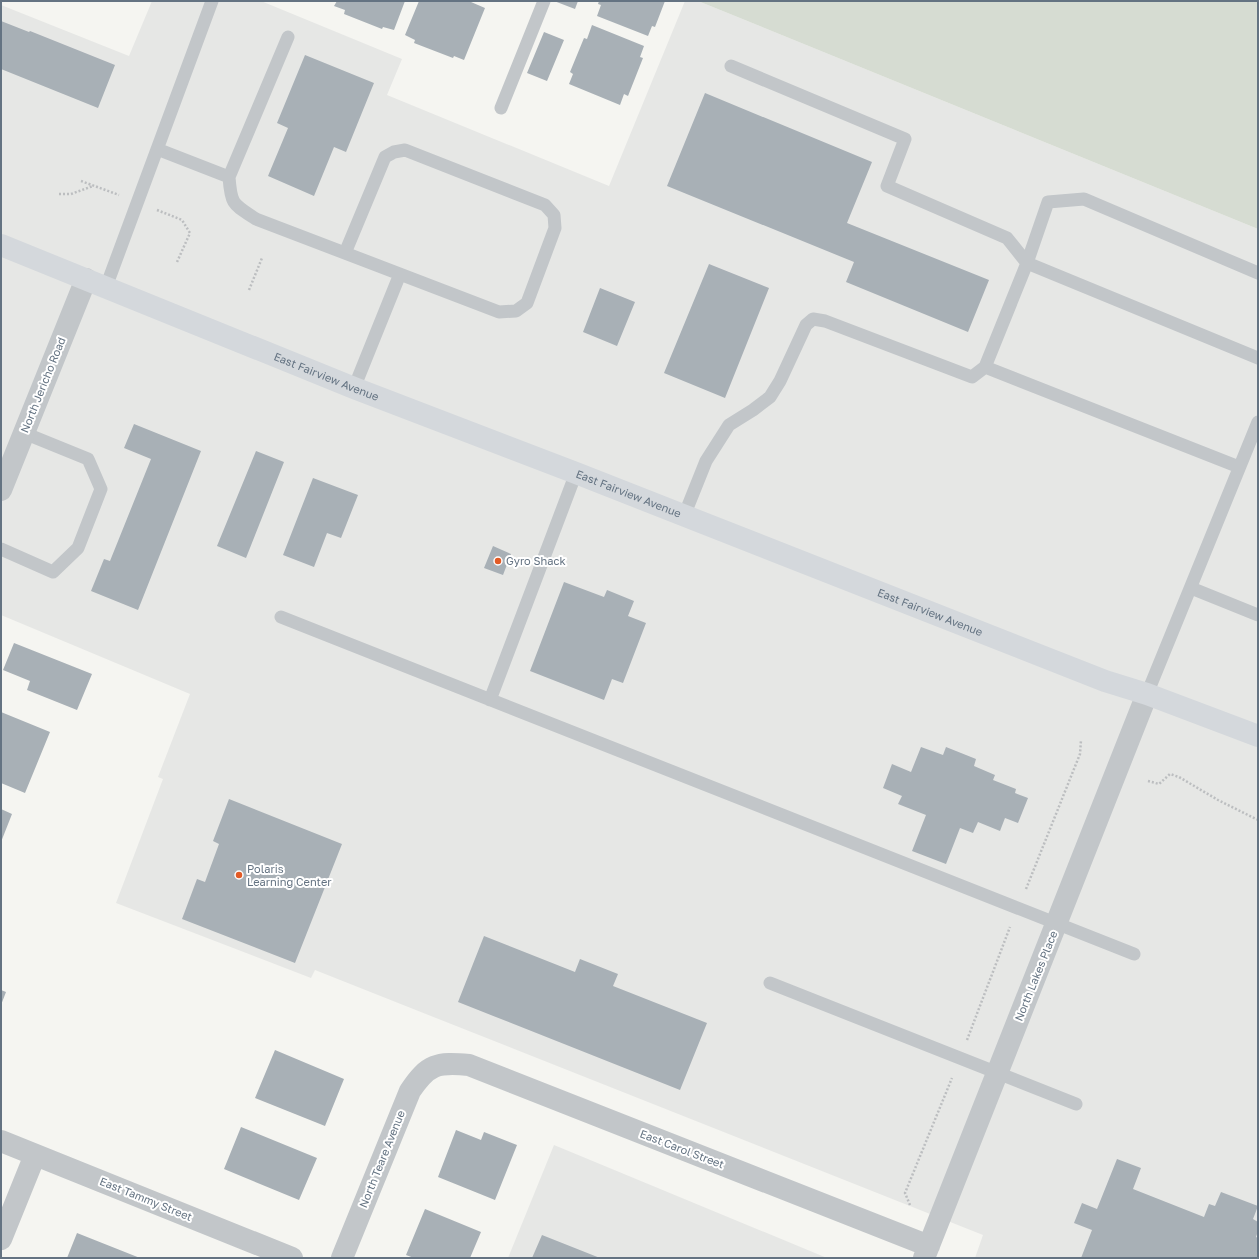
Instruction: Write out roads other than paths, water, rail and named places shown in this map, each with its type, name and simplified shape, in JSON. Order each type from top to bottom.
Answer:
[{"type":"main road","name":"East Fairview Avenue","points":[[1,245],[354,388],[576,473],[1105,681],[1148,694],[1258,736]]},
{"type":"street","name":"North Jericho Road","points":[[1,490],[24,433],[96,283]]},
{"type":"street","name":"North Lakes Place","points":[[926,1252],[1148,694]]},
{"type":"street","name":"East Carol Street","points":[[432,1066],[450,1063],[469,1065],[926,1252]]},
{"type":"street","name":"North Teare Avenue","points":[[342,1258],[410,1091],[420,1076],[432,1066]]},
{"type":"street","name":"East Tammy Street","points":[[1,1141],[292,1258]]},
{"type":"street","points":[[1,1239],[35,1155]]},
{"type":"lane","points":[[96,283],[157,149],[212,1]]},
{"type":"lane","points":[[501,108],[544,1]]},
{"type":"lane","points":[[288,37],[229,177],[230,196],[236,206],[249,215],[256,219],[499,312],[516,310],[526,303],[555,228],[554,215],[545,205],[406,150],[394,152],[385,157],[345,253]]},
{"type":"lane","points":[[731,66],[905,140],[887,186],[1007,238],[1027,263],[1258,358]]},
{"type":"lane","points":[[157,149],[229,177]]},
{"type":"lane","points":[[684,516],[706,461],[721,437],[729,425],[770,397],[780,381],[806,325],[813,318],[825,321],[972,377],[985,367],[1027,263],[1048,202],[1084,199],[1258,273]]},
{"type":"lane","points":[[354,388],[400,274]]},
{"type":"lane","points":[[985,367],[1239,467]]},
{"type":"lane","points":[[1148,694],[1258,422]]},
{"type":"lane","points":[[1,549],[53,572],[78,548],[101,489],[88,459],[24,433]]},
{"type":"lane","points":[[490,700],[576,473]]},
{"type":"lane","points":[[1191,588],[1258,615]]},
{"type":"lane","points":[[281,617],[1134,954]]},
{"type":"lane","points":[[770,983],[1076,1104]]},
{"type":"place","name":"Gyro Shack","points":[[498,561]]},
{"type":"place","name":"Polaris Learning Center","points":[[239,875]]}]
